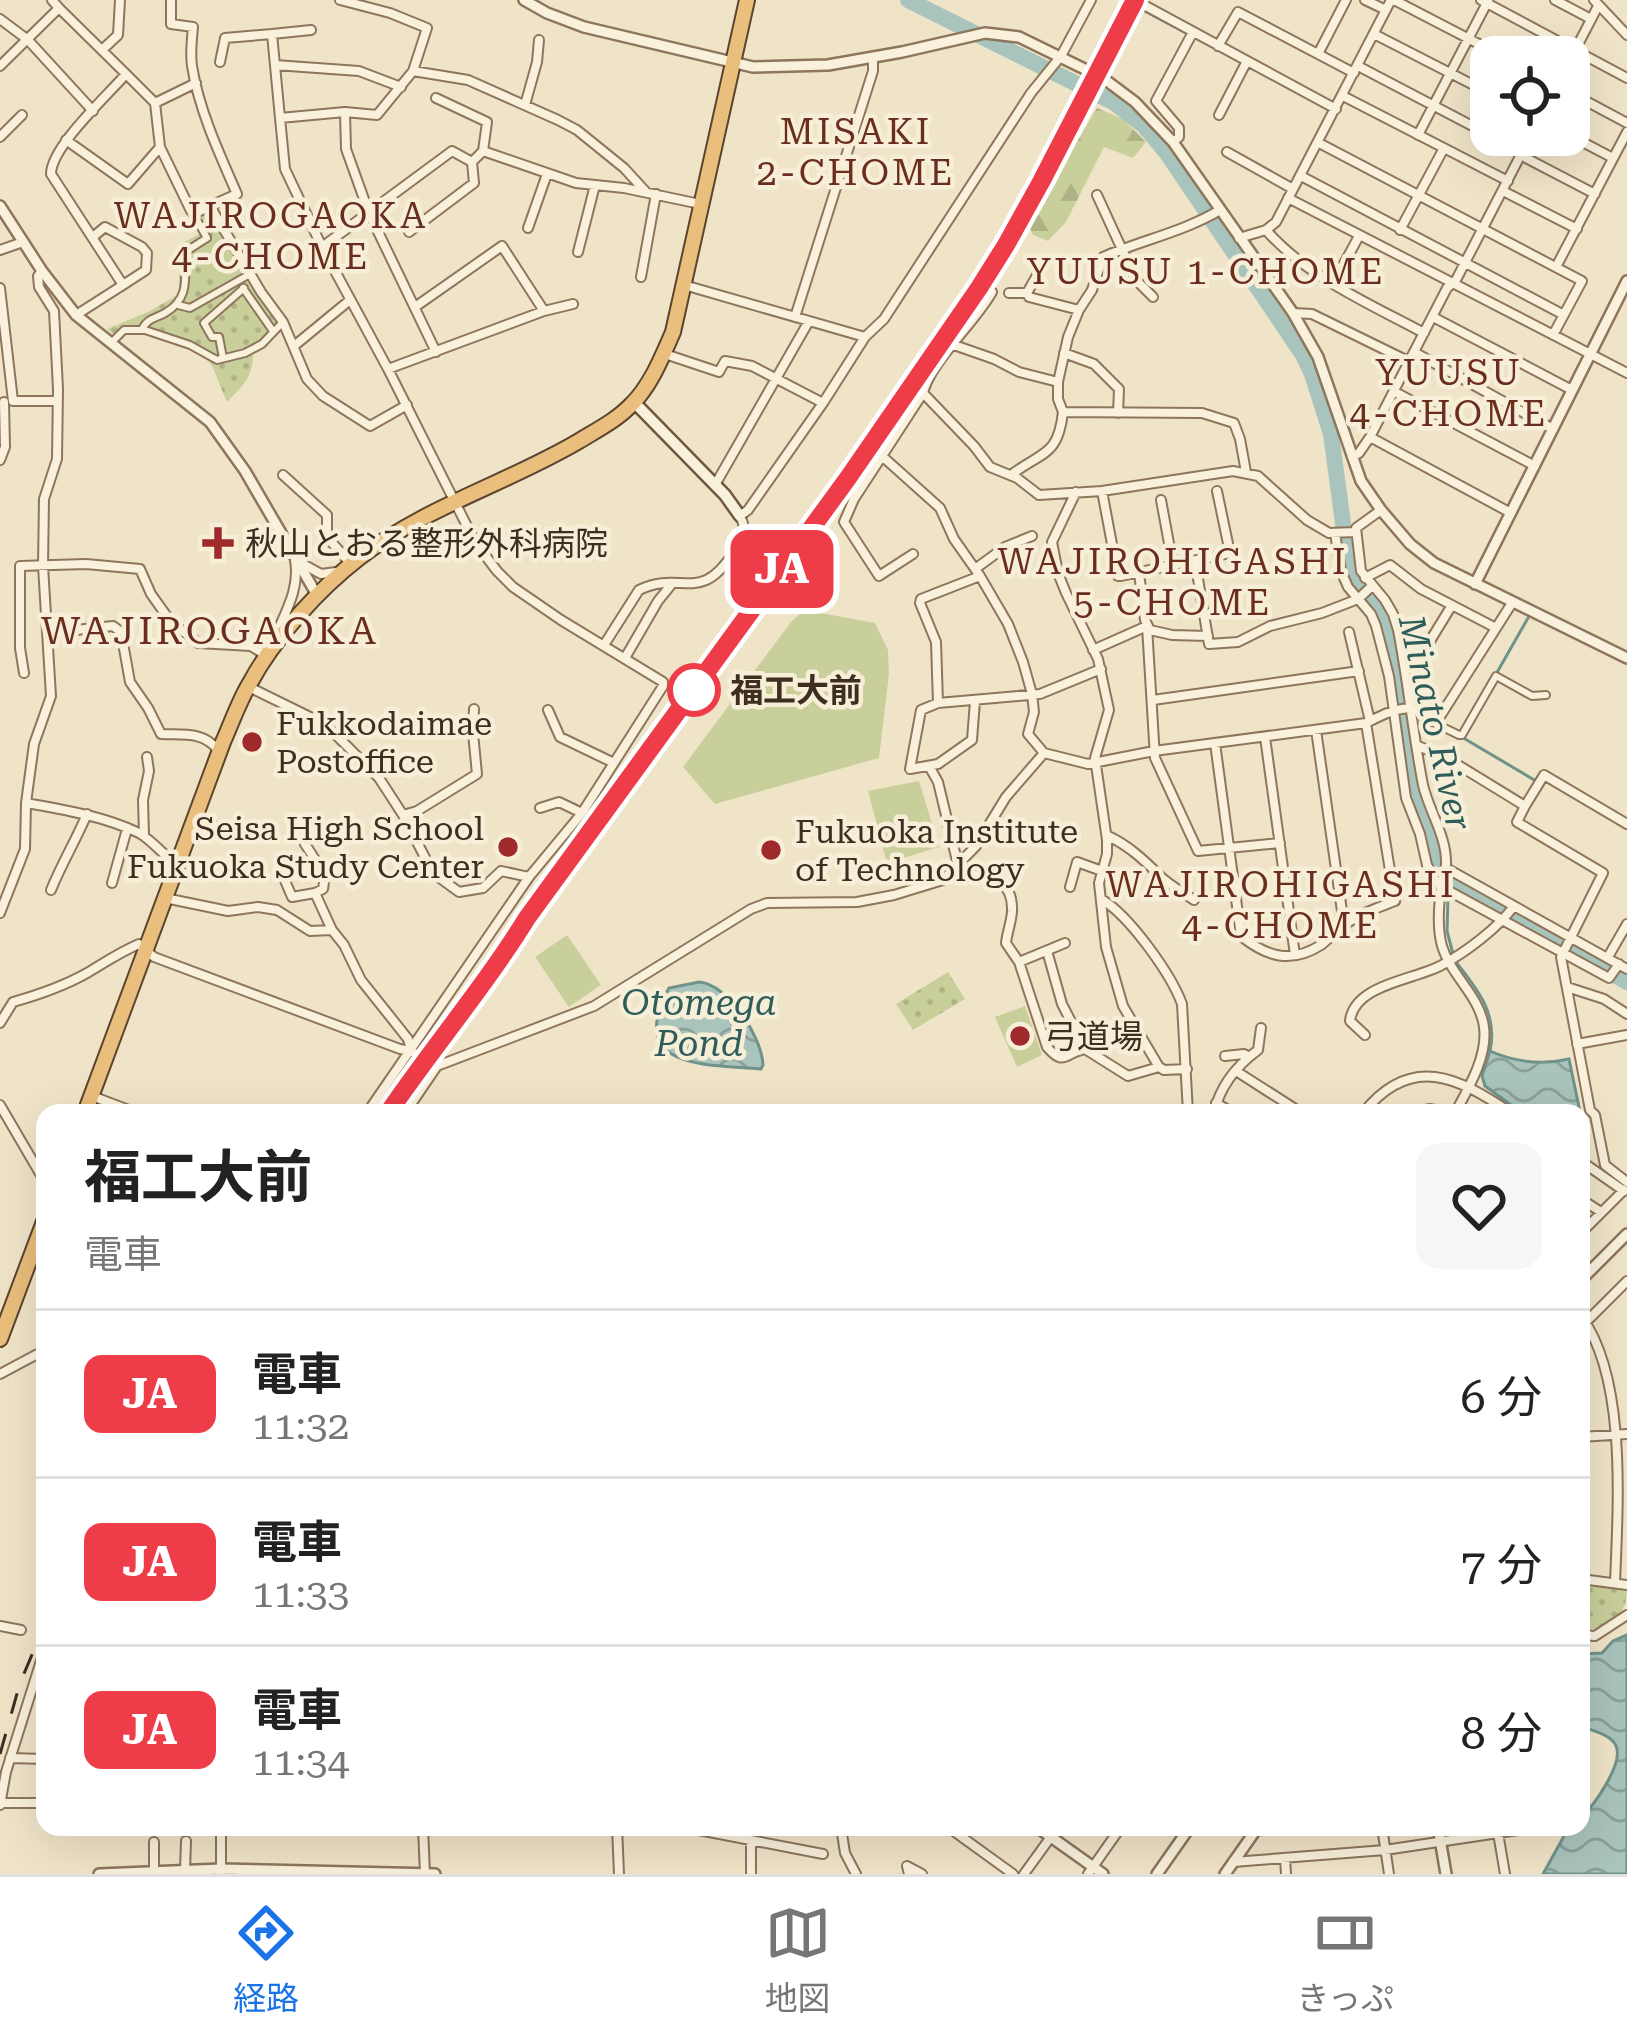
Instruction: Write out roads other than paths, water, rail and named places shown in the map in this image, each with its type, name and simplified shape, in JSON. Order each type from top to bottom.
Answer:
[{"type":"highway","points":[[88,1104],[219,752],[267,657],[317,595],[349,566],[404,529],[557,453],[616,418],[634,402],[664,353],[673,332],[747,0]]},
{"type":"highway","points":[[0,1339],[36,1243]]},
{"type":"main road","points":[[634,402],[740,516]]},
{"type":"street","points":[[102,50],[118,35],[120,0]]},
{"type":"street","points":[[171,0],[171,24],[194,27],[191,62],[196,82],[213,140],[238,194],[193,212]]},
{"type":"street","points":[[280,118],[345,112],[377,115],[413,71],[427,28],[340,0]]},
{"type":"street","points":[[524,0],[584,28],[734,64],[803,68],[985,33],[1019,37],[1103,78],[1136,102],[1173,142],[1293,313],[1318,357],[1361,482],[1410,544],[1434,563],[1623,657],[1627,642]]},
{"type":"street","points":[[604,645],[639,590],[650,585],[699,583],[720,572],[744,536],[740,516],[865,337],[884,319],[1058,59],[1090,0]]},
{"type":"street","points":[[1318,54],[1346,0]]},
{"type":"street","points":[[1365,0],[1385,10]]},
{"type":"street","points":[[1239,238],[1276,222],[1392,0],[1468,38]]},
{"type":"street","points":[[1555,0],[1591,19]]},
{"type":"street","points":[[1418,135],[1486,1],[1552,36]]},
{"type":"street","points":[[1582,36],[1596,3],[1627,35]]},
{"type":"street","points":[[0,66],[56,4],[155,103],[160,147],[207,238],[185,252],[186,291],[178,305],[146,321],[142,329]]},
{"type":"street","points":[[1144,5],[1336,109]]},
{"type":"street","points":[[1218,46],[1238,12],[1470,125]]},
{"type":"street","points":[[0,19],[28,40],[93,111]]},
{"type":"street","points":[[220,62],[225,38],[311,30]]},
{"type":"street","points":[[1173,142],[1179,128],[1156,101],[1192,32]]},
{"type":"street","points":[[272,34],[285,169],[475,542],[513,586],[663,682],[582,813],[529,878],[373,1104]]},
{"type":"street","points":[[1374,34],[1470,83]]},
{"type":"street","points":[[525,105],[539,40]]},
{"type":"street","points":[[1590,57],[1627,78]]},
{"type":"street","points":[[795,317],[873,71],[873,58]]},
{"type":"street","points":[[1219,115],[1247,62]]},
{"type":"street","points":[[275,65],[359,71],[401,87]]},
{"type":"street","points":[[413,71],[468,80],[578,130],[651,193]]},
{"type":"street","points":[[123,285],[51,174],[51,161],[126,74]]},
{"type":"street","points":[[155,103],[196,82]]},
{"type":"street","points":[[1343,95],[1444,148],[1576,229]]},
{"type":"street","points":[[436,98],[487,122],[483,152],[472,162]]},
{"type":"street","points":[[1556,268],[1627,127],[1590,105]]},
{"type":"street","points":[[345,112],[346,149],[369,214],[436,352]]},
{"type":"street","points":[[0,137],[22,116]]},
{"type":"street","points":[[66,140],[127,184],[160,147]]},
{"type":"street","points":[[1319,142],[1582,281],[1553,336]]},
{"type":"street","points":[[1590,146],[1613,158]]},
{"type":"street","points":[[1400,230],[1444,148]]},
{"type":"street","points":[[322,247],[452,151],[472,162]]},
{"type":"street","points":[[483,152],[576,183],[701,205]]},
{"type":"street","points":[[1227,152],[1359,236],[1627,373]]},
{"type":"street","points":[[1351,458],[1370,437],[1520,156]]},
{"type":"street","points":[[1525,156],[1594,194]]},
{"type":"street","points":[[409,232],[474,183],[472,162]]},
{"type":"street","points":[[528,228],[547,174]]},
{"type":"street","points":[[1301,176],[1564,315]]},
{"type":"street","points":[[578,252],[595,185]]},
{"type":"street","points":[[641,277],[651,193]]},
{"type":"street","points":[[1097,195],[1136,280],[1153,297]]},
{"type":"street","points":[[0,206],[76,315],[209,422],[245,471],[317,595]]},
{"type":"street","points":[[210,206],[274,332]]},
{"type":"street","points":[[1011,475],[1050,450],[1058,439],[1064,412],[1058,382],[1064,353],[1103,256],[1188,228],[1220,210]]},
{"type":"street","points":[[76,315],[146,271],[147,253],[142,248],[105,227],[94,236]]},
{"type":"street","points":[[1266,230],[1333,284],[1424,333]]},
{"type":"street","points":[[1333,284],[1359,236]]},
{"type":"street","points":[[0,250],[23,242]]},
{"type":"street","points":[[416,307],[502,246],[544,311]]},
{"type":"street","points":[[0,913],[25,849],[34,744],[51,696],[44,499],[57,459],[57,401],[54,311],[40,287],[42,271]]},
{"type":"street","points":[[1027,293],[1040,271]]},
{"type":"street","points":[[178,305],[190,308],[245,280]]},
{"type":"street","points":[[245,280],[283,322],[308,379],[322,396],[370,426],[406,405]]},
{"type":"street","points":[[223,359],[219,337],[212,337],[204,323],[245,280]]},
{"type":"street","points":[[1475,584],[1627,281]]},
{"type":"street","points":[[683,285],[865,337]]},
{"type":"street","points":[[0,288],[6,402],[5,447],[0,460]]},
{"type":"street","points":[[913,554],[879,576],[844,522],[931,374],[992,292]]},
{"type":"street","points":[[1010,292],[1078,310]]},
{"type":"street","points":[[295,346],[350,300]]},
{"type":"street","points":[[388,369],[573,304]]},
{"type":"street","points":[[1293,313],[1312,314],[1412,357],[1553,429]]},
{"type":"street","points":[[1432,317],[1571,390]]},
{"type":"street","points":[[715,485],[808,321]]},
{"type":"street","points":[[111,343],[124,330],[142,329],[190,345],[212,359],[223,359],[262,344],[283,322]]},
{"type":"street","points":[[954,345],[1019,372],[1058,382]]},
{"type":"street","points":[[664,353],[718,372],[725,361],[752,365],[823,403]]},
{"type":"street","points":[[1064,353],[1094,364],[1119,389],[1118,413]]},
{"type":"street","points":[[1395,392],[1535,466]]},
{"type":"street","points":[[923,393],[990,467],[1044,497],[1246,472],[1258,476],[1306,520],[1337,533],[1353,532]]},
{"type":"street","points":[[6,402],[57,401]]},
{"type":"street","points":[[1064,412],[1202,413],[1234,424],[1246,472]]},
{"type":"street","points":[[1370,437],[1511,513]]},
{"type":"street","points":[[882,456],[940,508],[1007,624],[1031,694],[1034,712],[1028,734],[1044,753],[1083,764],[1368,722],[1393,710],[1412,708],[1439,718],[1512,602]]},
{"type":"street","points":[[284,475],[327,515],[327,537],[349,566],[321,574],[295,558]]},
{"type":"street","points":[[1102,491],[1118,576],[1230,553],[1217,490]]},
{"type":"street","points":[[1076,492],[1052,542],[1058,573],[1101,669],[1109,710],[1095,758],[1107,836],[1099,883],[1106,947],[1124,1006],[1160,1066],[1187,1069]]},
{"type":"street","points":[[1161,500],[1173,565]]},
{"type":"street","points":[[1381,510],[1353,532],[1358,563],[1393,614],[1424,788],[1440,832],[1446,868],[1440,930],[1448,960],[1484,1022],[1483,1046],[1460,1104]]},
{"type":"street","points":[[1337,533],[1341,571],[1376,626],[1406,798],[1427,865],[1442,886],[1509,914],[1570,938],[1623,966],[1609,978],[1563,953],[1509,914],[1446,868]]},
{"type":"street","points":[[938,703],[936,642],[921,599],[977,572],[1005,547],[1031,536]]},
{"type":"street","points":[[24,673],[20,566],[86,564],[140,569],[171,622],[199,643],[251,646],[267,657],[295,591],[295,558]]},
{"type":"street","points":[[1195,561],[1209,644],[1238,642],[1270,626],[1322,613],[1358,599],[1372,586]]},
{"type":"street","points":[[1365,578],[1390,566],[1420,590],[1496,628]]},
{"type":"street","points":[[1139,573],[1155,758],[1198,851],[1280,843]]},
{"type":"street","points":[[625,658],[672,584]]},
{"type":"street","points":[[1406,671],[1417,664],[1452,605]]},
{"type":"street","points":[[48,632],[113,626],[121,632],[130,682],[161,734],[209,739],[219,752]]},
{"type":"street","points":[[1093,650],[1147,626]]},
{"type":"street","points":[[1147,626],[1155,634],[1208,635]]},
{"type":"street","points":[[1215,743],[1241,936],[1275,956],[1295,955],[1321,944],[1367,912],[1396,901],[1349,632]]},
{"type":"street","points":[[976,700],[973,740],[938,764],[910,769],[921,710],[938,703],[1040,694],[1101,669]]},
{"type":"street","points":[[1153,700],[1359,670]]},
{"type":"street","points":[[1412,708],[1460,735],[1496,676],[1532,696],[1546,695]]},
{"type":"street","points":[[248,687],[335,734],[379,778],[433,872],[459,892],[483,888],[501,871],[529,878]]},
{"type":"street","points":[[403,815],[478,774],[473,709]]},
{"type":"street","points":[[548,710],[560,736],[614,763]]},
{"type":"street","points":[[1316,730],[1344,925]]},
{"type":"street","points":[[1265,737],[1295,955]]},
{"type":"street","points":[[1418,746],[1526,806]]},
{"type":"street","points":[[411,1104],[437,1066],[594,1006],[751,909],[767,903],[857,902],[943,880],[976,846],[1006,797],[1044,753]]},
{"type":"street","points":[[144,835],[147,757]]},
{"type":"street","points":[[929,766],[938,782],[955,868]]},
{"type":"street","points":[[1589,1104],[1561,957],[1603,873],[1516,822],[1544,776],[1627,824]]},
{"type":"street","points":[[540,808],[559,802],[582,813]]},
{"type":"street","points":[[26,803],[87,814],[144,835],[176,864]]},
{"type":"street","points":[[51,890],[87,814]]},
{"type":"street","points":[[193,821],[215,828],[253,830]]},
{"type":"street","points":[[112,883],[127,829]]},
{"type":"street","points":[[1107,836],[1194,900]]},
{"type":"street","points":[[277,910],[292,897],[322,889],[325,874],[305,844]]},
{"type":"street","points":[[1070,887],[1077,862],[1102,871]]},
{"type":"street","points":[[955,868],[991,876],[1006,890],[1012,910],[1006,943],[1019,962],[1047,1047],[1063,1059],[1085,1048]]},
{"type":"street","points":[[283,877],[292,897]]},
{"type":"street","points":[[314,893],[361,980],[407,1039],[411,1051]]},
{"type":"street","points":[[165,898],[228,911],[277,910],[310,931],[332,930]]},
{"type":"street","points":[[1099,898],[1125,921],[1166,971],[1182,1004],[1188,1104]]},
{"type":"street","points":[[1365,1035],[1349,1021],[1350,1012],[1363,999],[1397,980],[1442,965],[1509,914]]},
{"type":"street","points":[[1608,957],[1627,924]]},
{"type":"street","points":[[1019,962],[1065,943]]},
{"type":"street","points":[[0,1023],[13,1002],[83,975],[139,944],[154,957],[411,1051],[437,1066]]},
{"type":"street","points":[[1047,951],[1062,1004],[1085,1048],[1128,1076],[1160,1066]]},
{"type":"street","points":[[1567,987],[1604,999],[1627,1014]]},
{"type":"street","points":[[1216,1104],[1221,1088],[1261,1045],[1261,1028]]},
{"type":"street","points":[[1577,1044],[1627,1035]]},
{"type":"street","points":[[1226,1056],[1249,1057]]},
{"type":"street","points":[[1236,1071],[1288,1104]]},
{"type":"street","points":[[1372,1104],[1385,1091],[1412,1079],[1440,1077],[1459,1081],[1496,1104]]},
{"type":"street","points":[[91,1096],[113,1104]]},
{"type":"street","points":[[0,1106],[36,1167]]},
{"type":"street","points":[[1590,1110],[1595,1115],[1604,1165],[1626,1188]]},
{"type":"street","points":[[1590,1166],[1626,1188]]},
{"type":"street","points":[[1590,1224],[1626,1188]]},
{"type":"street","points":[[1590,1205],[1601,1213]]},
{"type":"street","points":[[1590,1271],[1627,1234]]},
{"type":"street","points":[[1590,1315],[1627,1280]]},
{"type":"street","points":[[1590,1328],[1607,1358],[1624,1434],[1615,1583]]},
{"type":"street","points":[[0,1374],[36,1355]]},
{"type":"street","points":[[1590,1436],[1624,1434]]},
{"type":"street","points":[[1590,1581],[1627,1585]]},
{"type":"street","points":[[1590,1636],[1627,1617]]},
{"type":"street","points":[[0,1626],[21,1630]]},
{"type":"street","points":[[36,1677],[0,1804],[36,1803]]},
{"type":"street","points":[[10,1758],[36,1759]]},
{"type":"street","points":[[221,1836],[221,1871]]},
{"type":"street","points":[[99,1874],[185,1870],[428,1873],[424,1836]]},
{"type":"street","points":[[617,1836],[619,1874]]},
{"type":"street","points":[[731,1836],[823,1854]]},
{"type":"street","points":[[842,1836],[856,1874]]},
{"type":"street","points":[[960,1836],[1013,1874]]},
{"type":"street","points":[[1024,1874],[1052,1836]]},
{"type":"street","points":[[1059,1836],[1090,1870],[1103,1874]]},
{"type":"street","points":[[1090,1870],[1115,1836]]},
{"type":"street","points":[[1157,1874],[1184,1836]]},
{"type":"street","points":[[1225,1874],[1252,1836]]},
{"type":"street","points":[[1383,1836],[1389,1874]]},
{"type":"street","points":[[1440,1836],[1446,1874]]},
{"type":"street","points":[[1233,1862],[1385,1850],[1470,1836]]},
{"type":"street","points":[[1499,1836],[1504,1874]]},
{"type":"street","points":[[751,1840],[752,1874]]},
{"type":"street","points":[[185,1870],[186,1841]]},
{"type":"street","points":[[154,1842],[154,1871]]},
{"type":"street","points":[[1285,1858],[1286,1874]]},
{"type":"street","points":[[909,1874],[907,1866],[922,1874]]},
{"type":"water","name":"Otomega Pond","points":[[699,982],[721,992],[742,1014],[757,1040],[761,1069],[698,1063],[665,1049],[657,1035],[658,1015],[669,988]]},
{"type":"water","points":[[1490,1051],[1529,1061],[1569,1059],[1578,1104],[1510,1104],[1485,1086],[1482,1076]]},
{"type":"water","points":[[1627,1635],[1627,1874],[1543,1874],[1564,1836],[1590,1836],[1590,1806],[1616,1763],[1614,1742],[1590,1730],[1590,1654],[1602,1653]]},
{"type":"waterway","name":"Minato River","points":[[908,0],[1113,102],[1144,126],[1166,152],[1312,374],[1331,434],[1350,576],[1384,621],[1414,795],[1437,868],[1455,884],[1627,982]]},
{"type":"waterway","points":[[1124,0],[1288,87]]},
{"type":"waterway","points":[[1495,676],[1528,618]]},
{"type":"waterway","points":[[1460,736],[1536,781]]},
{"type":"waterway","points":[[1448,897],[1447,931],[1453,954]]},
{"type":"waterway","points":[[1456,962],[1489,1014],[1490,1051]]},
{"type":"railway","points":[[388,1104],[825,501],[973,285],[1129,0]]},
{"type":"railway","points":[[0,1754],[36,1645]]},
{"type":"train","name":"JA","points":[[394,1104],[848,478],[979,288],[1041,182],[1135,0]]},
{"type":"place","name":"秋山とおる整形外科病院","points":[[218,543]]},
{"type":"place","name":"福工大前","points":[[694,690]]},
{"type":"place","name":"Fukkodaimae Postoffice","points":[[252,742]]},
{"type":"place","name":"Seisa High School Fukuoka Study Center","points":[[508,847]]},
{"type":"place","name":"Fukuoka Institute of Technology","points":[[771,850]]},
{"type":"place","name":"弓道場","points":[[1020,1036]]},
{"type":"district","name":"MISAKI 2-CHOME","points":[[856,152]]},
{"type":"district","name":"WAJIROGAOKA 4-CHOME","points":[[271,236]]},
{"type":"district","name":"YUUSU 1-CHOME","points":[[1206,272]]},
{"type":"district","name":"YUUSU 4-CHOME","points":[[1449,394]]},
{"type":"district","name":"WAJIROHIGASHI 5-CHOME","points":[[1173,582]]},
{"type":"district","name":"WAJIROGAOKA","points":[[210,631]]},
{"type":"district","name":"WAJIROHIGASHI 4-CHOME","points":[[1281,906]]}]
